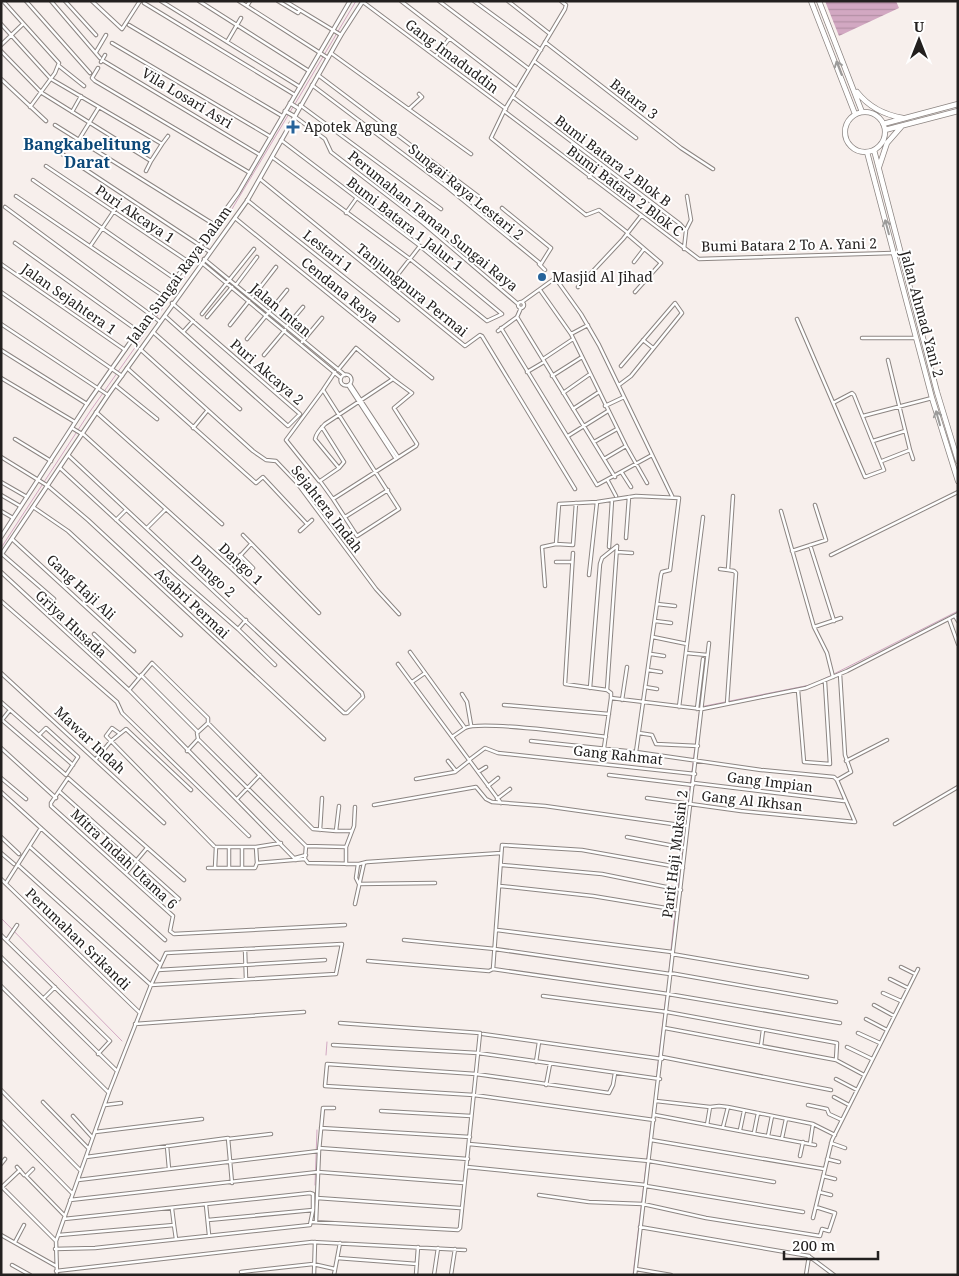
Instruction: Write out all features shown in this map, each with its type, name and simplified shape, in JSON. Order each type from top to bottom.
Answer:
[{"type":"highway","points":[[811,1],[855,114]]},
{"type":"highway","points":[[819,1],[862,112]]},
{"type":"highway","points":[[854,89],[870,105],[890,115],[904,118]]},
{"type":"highway","points":[[883,124],[958,104]]},
{"type":"highway","points":[[862,112],[877,115],[883,124],[885,130],[884,140],[874,150],[867,152],[853,148],[847,140],[846,126],[855,114],[862,112]]},
{"type":"highway","points":[[885,130],[958,112]]},
{"type":"highway","points":[[878,170],[887,143],[896,130],[904,125]]},
{"type":"highway","name":"Jalan Ahmad Yani 2","points":[[874,150],[958,461]]},
{"type":"highway","name":"Jalan Ahmad Yani 2","points":[[867,152],[932,398],[958,481]]},
{"type":"street","points":[[3,1],[58,60],[59,66],[42,93],[30,107]]},
{"type":"street","points":[[26,1],[90,73]]},
{"type":"street","points":[[51,1],[101,60],[105,55]]},
{"type":"street","points":[[66,1],[96,35]]},
{"type":"street","points":[[92,1],[122,29],[139,3],[135,1]]},
{"type":"street","points":[[161,1],[300,87]]},
{"type":"street","points":[[199,1],[309,71]]},
{"type":"street","points":[[239,1],[328,57]]},
{"type":"street","points":[[247,6],[250,1]]},
{"type":"street","points":[[278,1],[298,14],[300,10]]},
{"type":"street","points":[[285,1],[340,34]]},
{"type":"street","points":[[2,534],[87,404],[113,371],[138,331],[216,226],[250,173],[349,3],[343,1]]},
{"type":"street","name":"Jalan Sungai Raya Dalam","points":[[2,555],[81,433],[152,332],[158,320],[164,315],[247,200],[340,34],[363,1]]},
{"type":"street","name":"Gang Imaduddin","points":[[363,1],[505,110]]},
{"type":"street","points":[[401,1],[517,90]]},
{"type":"street","points":[[439,1],[530,69]]},
{"type":"street","points":[[474,1],[541,50]]},
{"type":"street","points":[[508,1],[550,34]]},
{"type":"street","points":[[561,1],[566,7],[490,136],[492,140],[586,215],[599,210],[661,263],[635,292]]},
{"type":"street","points":[[144,3],[294,95]]},
{"type":"street","points":[[227,42],[241,18]]},
{"type":"street","points":[[1,24],[51,79],[162,144]]},
{"type":"street","points":[[1,45],[23,24]]},
{"type":"street","points":[[129,26],[282,116]]},
{"type":"street","points":[[96,52],[106,35]]},
{"type":"street","points":[[436,56],[449,39]]},
{"type":"street","name":"Batara 3","points":[[546,42],[681,148],[713,169]]},
{"type":"street","points":[[112,43],[271,137]]},
{"type":"street","points":[[1,51],[42,93],[151,161]]},
{"type":"street","points":[[331,52],[471,154]]},
{"type":"street","name":"Vila Losari Asri","points":[[101,60],[260,155]]},
{"type":"street","points":[[534,61],[636,138]]},
{"type":"street","points":[[59,66],[84,86]]},
{"type":"street","points":[[98,68],[92,78],[95,81],[250,173]]},
{"type":"street","points":[[318,75],[478,196]]},
{"type":"street","points":[[1,79],[46,121]]},
{"type":"street","name":"Sungai Raya Lestari 2","points":[[312,85],[447,187],[539,264],[551,248],[502,208]]},
{"type":"street","points":[[72,112],[82,96]]},
{"type":"street","points":[[409,109],[422,97]]},
{"type":"street","name":"Bumi Batara 2 Blok B","points":[[513,97],[685,230]]},
{"type":"street","points":[[291,104],[298,107],[442,209]]},
{"type":"street","points":[[78,141],[99,107]]},
{"type":"street","name":"Bumi Batara 2 Blok C","points":[[505,110],[685,250]]},
{"type":"street","points":[[287,112],[294,116]]},
{"type":"street","name":"Perumahan Taman Sungai Raya","points":[[294,116],[324,139],[331,152],[423,223],[519,302],[526,300],[555,278],[588,325]]},
{"type":"street","points":[[55,125],[216,226]]},
{"type":"street","points":[[146,171],[168,136]]},
{"type":"street","name":"Bumi Batara 1 Jalur 1","points":[[281,140],[420,246],[501,311],[502,314],[487,321],[410,259]]},
{"type":"street","points":[[47,144],[209,251]]},
{"type":"street","points":[[272,157],[410,259]]},
{"type":"street","points":[[589,177],[600,163]]},
{"type":"street","name":"Puri Akcaya 1","points":[[46,166],[189,262]]},
{"type":"street","name":"Tanjungpura Permai","points":[[260,179],[465,346],[481,335],[575,488]]},
{"type":"street","points":[[33,180],[176,280]]},
{"type":"street","points":[[16,196],[91,245],[164,297]]},
{"type":"street","points":[[685,250],[685,230],[691,220],[687,196]]},
{"type":"street","points":[[346,213],[356,199]]},
{"type":"street","name":"Lestari 1","points":[[247,200],[397,319]]},
{"type":"street","points":[[91,245],[120,202]]},
{"type":"street","points":[[5,207],[158,320]]},
{"type":"street","points":[[578,287],[641,216]]},
{"type":"street","name":"Cendana Raya","points":[[235,218],[432,378]]},
{"type":"street","points":[[15,243],[138,331]]},
{"type":"street","points":[[399,273],[420,246]]},
{"type":"street","points":[[202,314],[229,283],[254,249]]},
{"type":"street","points":[[634,262],[644,249]]},
{"type":"street","name":"Bumi Batara 2 To A. Yani 2","points":[[685,250],[700,259],[894,253]]},
{"type":"street","points":[[207,316],[257,257]]},
{"type":"street","name":"Jalan Intan","points":[[203,261],[337,371]]},
{"type":"street","name":"Jalan Sejahtera 1","points":[[1,264],[125,350]]},
{"type":"street","points":[[539,264],[545,270]]},
{"type":"street","points":[[230,325],[276,267]]},
{"type":"street","points":[[247,339],[287,290]]},
{"type":"street","points":[[540,290],[571,334],[617,429],[636,466],[647,482]]},
{"type":"street","points":[[1,292],[121,375]]},
{"type":"street","name":"Perumahan Taman Sungai Raya","points":[[524,305],[526,300]]},
{"type":"street","points":[[519,302],[524,305],[521,308],[519,302]]},
{"type":"street","name":"Puri Akcaya 2","points":[[164,315],[289,426],[300,414],[172,303]]},
{"type":"street","points":[[619,385],[627,380],[682,314],[675,303],[621,366]]},
{"type":"street","points":[[264,356],[303,307]]},
{"type":"street","name":"Perumahan Taman Sungai Raya","points":[[517,317],[521,308]]},
{"type":"street","points":[[498,331],[517,317],[615,477]]},
{"type":"street","points":[[302,342],[322,318]]},
{"type":"street","points":[[797,319],[865,478],[884,470],[882,460],[853,394],[833,403]]},
{"type":"street","points":[[183,332],[193,321]]},
{"type":"street","points":[[1,324],[107,395]]},
{"type":"street","points":[[571,334],[588,325],[672,496]]},
{"type":"street","points":[[501,328],[597,485],[636,466],[652,455]]},
{"type":"street","points":[[152,332],[240,409]]},
{"type":"street","points":[[527,372],[573,338]]},
{"type":"street","points":[[862,338],[917,338]]},
{"type":"street","points":[[643,340],[653,348]]},
{"type":"street","points":[[323,390],[339,414],[376,472],[399,507],[398,512],[357,536],[320,481],[286,440],[337,371],[356,348],[412,393],[394,408],[417,444],[376,472],[333,499]]},
{"type":"street","name":"Sejahtera Indah","points":[[140,349],[207,412],[264,459],[274,460],[279,464],[297,484],[376,589],[399,614]]},
{"type":"street","points":[[1,350],[87,404]]},
{"type":"street","points":[[552,376],[582,357]]},
{"type":"street","points":[[888,360],[913,458]]},
{"type":"street","points":[[127,368],[256,483],[263,477],[307,524]]},
{"type":"street","points":[[337,371],[351,377],[349,384]]},
{"type":"street","points":[[337,371],[343,384],[349,384]]},
{"type":"street","points":[[563,393],[590,374]]},
{"type":"street","points":[[341,378],[345,375]]},
{"type":"street","points":[[1,378],[75,422]]},
{"type":"street","points":[[339,468],[315,439],[322,427],[393,379]]},
{"type":"street","points":[[528,384],[533,381]]},
{"type":"street","points":[[349,384],[397,458]]},
{"type":"street","points":[[115,385],[157,419]]},
{"type":"street","points":[[573,409],[600,392]]},
{"type":"street","points":[[606,406],[624,397]]},
{"type":"street","points":[[863,416],[932,398]]},
{"type":"street","points":[[568,436],[608,411]]},
{"type":"street","points":[[96,412],[222,524]]},
{"type":"street","points":[[193,428],[207,412]]},
{"type":"street","points":[[320,481],[339,468],[344,462],[322,427]]},
{"type":"street","name":"Dango 1","points":[[73,428],[81,433],[230,567],[362,692],[362,697],[348,713],[344,713]]},
{"type":"street","points":[[594,442],[617,429]]},
{"type":"street","points":[[873,441],[905,431]]},
{"type":"street","points":[[15,439],[51,461]]},
{"type":"street","points":[[604,459],[626,446]]},
{"type":"street","points":[[882,460],[909,451],[910,448]]},
{"type":"street","name":"Dango 2","points":[[68,455],[344,713]]},
{"type":"street","name":"Asabri Permai","points":[[1,457],[47,485],[96,526],[324,739]]},
{"type":"street","points":[[60,468],[238,629],[275,665]]},
{"type":"street","points":[[622,473],[631,487]]},
{"type":"street","points":[[608,481],[616,496]]},
{"type":"street","points":[[1,482],[27,497]]},
{"type":"street","points":[[345,518],[388,490]]},
{"type":"street","points":[[831,556],[958,492]]},
{"type":"street","points":[[1,495],[20,506]]},
{"type":"street","points":[[556,544],[558,504],[596,502],[629,497],[672,496],[679,497],[680,499],[672,564],[669,572],[662,572],[636,752]]},
{"type":"street","points":[[728,570],[733,496]]},
{"type":"street","points":[[626,538],[629,497]]},
{"type":"street","points":[[610,547],[612,500]]},
{"type":"street","points":[[588,575],[596,502]]},
{"type":"street","points":[[545,586],[542,547],[556,544],[573,545],[576,503]]},
{"type":"street","points":[[792,551],[826,540],[815,505]]},
{"type":"street","points":[[33,507],[68,531],[181,635]]},
{"type":"street","points":[[147,528],[165,509]]},
{"type":"street","points":[[116,520],[126,510]]},
{"type":"street","points":[[1,511],[13,518]]},
{"type":"street","points":[[781,511],[814,627],[828,656],[833,678]]},
{"type":"street","points":[[679,707],[703,516]]},
{"type":"street","points":[[300,531],[312,520]]},
{"type":"street","points":[[1,526],[6,529]]},
{"type":"street","points":[[243,535],[320,613]]},
{"type":"street","name":"Gang Haji Ali","points":[[12,539],[27,550],[134,651]]},
{"type":"street","points":[[230,567],[251,544]]},
{"type":"street","points":[[810,545],[834,621]]},
{"type":"street","points":[[590,689],[600,564],[602,558],[618,546],[607,690],[611,698],[604,748]]},
{"type":"street","points":[[617,552],[632,553]]},
{"type":"street","points":[[573,553],[565,684],[607,690]]},
{"type":"street","points":[[2,555],[54,599]]},
{"type":"street","points":[[240,555],[253,568]]},
{"type":"street","points":[[556,562],[572,562]]},
{"type":"street","points":[[720,569],[734,570],[736,573],[727,704]]},
{"type":"street","name":"Griya Husada","points":[[1,572],[129,690],[187,751],[296,859]]},
{"type":"street","points":[[1,601],[117,702],[122,713],[249,836]]},
{"type":"street","points":[[657,604],[675,606]]},
{"type":"street","points":[[611,698],[702,709],[798,690],[825,682],[956,615],[958,621]]},
{"type":"street","points":[[814,627],[841,618]]},
{"type":"street","points":[[949,619],[958,644]]},
{"type":"street","points":[[238,629],[246,620]]},
{"type":"street","points":[[655,621],[671,623]]},
{"type":"street","points":[[94,634],[198,732]]},
{"type":"street","points":[[653,637],[687,644]]},
{"type":"street","name":"Parit Haji Muksin 2","points":[[635,1275],[660,1079],[672,953],[681,890],[686,826],[694,784],[709,643]]},
{"type":"street","points":[[410,652],[464,728]]},
{"type":"street","points":[[686,652],[707,656]]},
{"type":"street","points":[[650,654],[664,656]]},
{"type":"street","points":[[697,709],[703,659]]},
{"type":"street","points":[[129,690],[152,664],[208,718],[208,723],[314,830],[351,832]]},
{"type":"street","points":[[398,664],[501,803]]},
{"type":"street","points":[[622,700],[627,667]]},
{"type":"street","points":[[648,670],[661,672]]},
{"type":"street","name":"Mawar Indah","points":[[1,673],[164,823]]},
{"type":"street","points":[[412,682],[425,673]]},
{"type":"street","points":[[837,780],[851,772],[846,762],[840,674]]},
{"type":"street","points":[[798,690],[804,762],[830,764],[825,682]]},
{"type":"street","points":[[645,687],[657,689]]},
{"type":"street","points":[[462,694],[467,702],[471,725]]},
{"type":"street","points":[[1,702],[73,765]]},
{"type":"street","points":[[504,704],[609,714]]},
{"type":"street","points":[[10,710],[2,719],[64,775],[78,757],[47,728],[39,735]]},
{"type":"street","points":[[208,723],[198,732],[196,736],[198,739],[306,846],[305,859]]},
{"type":"street","points":[[452,737],[471,725],[606,736]]},
{"type":"street","points":[[119,734],[113,728],[106,735],[214,846]]},
{"type":"street","points":[[96,759],[111,741],[126,729],[191,790]]},
{"type":"street","points":[[639,733],[652,735],[656,744],[697,746]]},
{"type":"street","points":[[187,751],[198,739]]},
{"type":"street","points":[[846,762],[887,740]]},
{"type":"street","points":[[531,741],[604,748],[761,770],[834,777],[837,780],[844,801]]},
{"type":"street","name":"Mitra Indah Utama 6","points":[[1,748],[56,798]]},
{"type":"street","name":"Gang Rahmat","points":[[457,771],[485,748],[498,753],[695,774]]},
{"type":"street","points":[[416,779],[457,771],[448,760]]},
{"type":"street","points":[[478,772],[486,767]]},
{"type":"street","points":[[237,799],[260,774]]},
{"type":"street","name":"Gang Impian","points":[[610,775],[844,801]]},
{"type":"street","points":[[1,778],[26,799]]},
{"type":"street","name":"Mitra Indah Utama 6","points":[[184,880],[70,778],[51,806],[173,916],[170,931],[174,934],[345,925]]},
{"type":"street","points":[[488,786],[498,778]]},
{"type":"street","points":[[374,805],[474,787],[479,789],[488,801],[545,806],[686,826]]},
{"type":"street","points":[[895,824],[958,787]]},
{"type":"street","points":[[497,798],[510,789]]},
{"type":"street","points":[[1,792],[165,940]]},
{"type":"street","name":"Mitra Indah Utama 6","points":[[60,792],[179,899]]},
{"type":"street","points":[[320,830],[322,798]]},
{"type":"street","name":"Gang Al Ikhsan","points":[[647,798],[854,822],[844,801]]},
{"type":"street","points":[[336,831],[339,806]]},
{"type":"street","points":[[346,864],[346,846],[351,832],[355,807]]},
{"type":"street","points":[[6,884],[16,865],[30,847],[41,828]]},
{"type":"street","points":[[1,837],[19,854]]},
{"type":"street","points":[[627,837],[685,848]]},
{"type":"street","points":[[215,868],[216,847],[256,847],[279,842]]},
{"type":"street","points":[[493,969],[503,844],[611,854],[683,868]]},
{"type":"street","points":[[306,846],[346,846]]},
{"type":"street","points":[[30,847],[160,964]]},
{"type":"street","points":[[208,868],[256,868],[256,847]]},
{"type":"street","points":[[126,873],[147,848]]},
{"type":"street","points":[[228,848],[229,868]]},
{"type":"street","points":[[242,848],[242,868]]},
{"type":"street","points":[[1,853],[151,985],[336,974],[342,944],[166,953],[151,985],[108,1092],[58,1235],[56,1241],[57,1273],[314,1242],[464,1250]]},
{"type":"street","points":[[256,863],[305,859],[308,863],[358,864],[502,853]]},
{"type":"street","points":[[296,859],[298,855],[306,855]]},
{"type":"street","points":[[358,882],[364,863]]},
{"type":"street","points":[[355,904],[358,864]]},
{"type":"street","points":[[502,866],[592,872],[681,890]]},
{"type":"street","name":"Perumahan Srikandi","points":[[1,879],[140,1012]]},
{"type":"street","points":[[358,882],[435,883]]},
{"type":"street","points":[[500,886],[601,897],[678,910]]},
{"type":"street","points":[[7,940],[17,925]]},
{"type":"street","points":[[496,930],[672,953],[806,977]]},
{"type":"street","points":[[1,935],[110,1041],[98,1054]]},
{"type":"street","points":[[404,940],[495,949],[670,974],[836,1002]]},
{"type":"street","points":[[245,949],[246,979]]},
{"type":"street","points":[[1,957],[117,1071]]},
{"type":"street","points":[[158,970],[326,960]]},
{"type":"street","points":[[368,961],[489,971],[493,969],[668,994],[840,1023]]},
{"type":"street","points":[[901,967],[915,974]]},
{"type":"street","points":[[813,1218],[831,1143],[918,969]]},
{"type":"street","points":[[890,979],[908,988]]},
{"type":"street","points":[[1,986],[108,1092]]},
{"type":"street","points":[[44,998],[55,987]]},
{"type":"street","points":[[883,993],[901,1001]]},
{"type":"street","points":[[543,996],[667,1012],[837,1043],[836,1060]]},
{"type":"street","points":[[874,1005],[894,1016]]},
{"type":"street","points":[[135,1024],[304,1012]]},
{"type":"street","points":[[866,1019],[887,1030]]},
{"type":"street","points":[[56,1249],[311,1225],[314,1222],[458,1230],[470,1144],[480,1033],[340,1023]]},
{"type":"street","points":[[665,1028],[836,1060],[864,1075]]},
{"type":"street","points":[[761,1046],[764,1030]]},
{"type":"street","points":[[858,1033],[880,1044]]},
{"type":"street","points":[[483,1034],[662,1058],[832,1090]]},
{"type":"street","points":[[536,1062],[539,1042]]},
{"type":"street","points":[[332,1045],[478,1054],[660,1079]]},
{"type":"street","points":[[847,1047],[872,1059]]},
{"type":"street","points":[[546,1085],[550,1064]]},
{"type":"street","points":[[615,1073],[611,1092],[546,1085],[476,1074],[326,1065],[325,1086],[474,1096],[654,1120]]},
{"type":"street","points":[[836,1079],[857,1090]]},
{"type":"street","points":[[1,1090],[81,1172]]},
{"type":"street","points":[[834,1097],[850,1105]]},
{"type":"street","points":[[656,1101],[710,1108],[716,1106],[728,1107],[814,1124],[835,1135]]},
{"type":"street","points":[[43,1102],[89,1150]]},
{"type":"street","points":[[104,1105],[121,1103]]},
{"type":"street","points":[[808,1105],[826,1109],[830,1114],[842,1120]]},
{"type":"street","points":[[723,1127],[728,1107]]},
{"type":"street","points":[[314,1222],[317,1198],[317,1150],[323,1108],[334,1108]]},
{"type":"street","points":[[708,1124],[710,1108]]},
{"type":"street","points":[[381,1111],[472,1116]]},
{"type":"street","points":[[740,1130],[744,1111]]},
{"type":"street","points":[[754,1133],[758,1113]]},
{"type":"street","points":[[655,1115],[815,1145]]},
{"type":"street","points":[[73,1116],[93,1138]]},
{"type":"street","points":[[768,1136],[772,1116]]},
{"type":"street","points":[[95,1132],[202,1119]]},
{"type":"street","points":[[782,1138],[786,1119]]},
{"type":"street","points":[[1,1121],[72,1194]]},
{"type":"street","points":[[810,1144],[814,1124]]},
{"type":"street","points":[[321,1128],[470,1137]]},
{"type":"street","points":[[86,1157],[272,1134]]},
{"type":"street","points":[[228,1139],[232,1183]]},
{"type":"street","points":[[651,1140],[824,1169]]},
{"type":"street","points":[[800,1156],[803,1142]]},
{"type":"street","points":[[831,1143],[845,1148]]},
{"type":"street","points":[[470,1144],[649,1162],[774,1182]]},
{"type":"street","points":[[167,1146],[168,1169]]},
{"type":"street","points":[[78,1180],[317,1150],[468,1159]]},
{"type":"street","points":[[1,1164],[6,1159]]},
{"type":"street","points":[[827,1159],[840,1162]]},
{"type":"street","points":[[467,1167],[646,1185],[803,1212]]},
{"type":"street","points":[[24,1175],[18,1169],[2,1187],[56,1241]]},
{"type":"street","points":[[32,1169],[26,1176],[64,1218]]},
{"type":"street","points":[[70,1200],[317,1172],[464,1184]]},
{"type":"street","points":[[823,1176],[835,1179]]},
{"type":"street","points":[[819,1192],[831,1194]]},
{"type":"street","points":[[64,1218],[172,1209],[311,1193],[314,1222]]},
{"type":"street","points":[[539,1195],[589,1202],[643,1204],[706,1218],[820,1236],[822,1229],[829,1230],[835,1213],[816,1207]]},
{"type":"street","points":[[317,1198],[461,1208]]},
{"type":"street","points":[[206,1205],[209,1235]]},
{"type":"street","points":[[172,1209],[176,1239]]},
{"type":"street","points":[[208,1220],[313,1210]]},
{"type":"street","points":[[58,1235],[174,1224]]},
{"type":"street","points":[[15,1242],[24,1225]]},
{"type":"street","points":[[640,1227],[810,1257],[834,1275]]},
{"type":"street","points":[[1,1234],[56,1266]]},
{"type":"street","points":[[314,1242],[314,1275]]},
{"type":"street","points":[[334,1275],[340,1243]]},
{"type":"street","points":[[416,1275],[418,1247]]},
{"type":"street","points":[[434,1275],[438,1248]]},
{"type":"street","points":[[451,1275],[455,1249]]},
{"type":"street","points":[[806,1275],[810,1257]]},
{"type":"street","points":[[337,1258],[417,1264]]},
{"type":"street","points":[[241,1272],[313,1264],[335,1269]]},
{"type":"street","points":[[12,1265],[30,1275]]},
{"type":"street","points":[[636,1269],[672,1275]]},
{"type":"shaded area","points":[[825,1],[896,1],[899,8],[839,36]]},
{"type":"waterway","points":[[295,104],[356,1]]},
{"type":"waterway","points":[[1,548],[91,410],[229,214],[293,107]]},
{"type":"waterway","points":[[820,681],[958,611]]},
{"type":"waterway","points":[[688,803],[700,707],[810,685]]},
{"type":"waterway","points":[[685,825],[687,806]]},
{"type":"waterway","points":[[681,865],[685,828]]},
{"type":"waterway","points":[[678,888],[680,870]]},
{"type":"waterway","points":[[675,908],[677,891]]},
{"type":"waterway","points":[[671,950],[675,911]]},
{"type":"waterway","points":[[1,918],[122,1041]]},
{"type":"waterway","points":[[669,972],[671,953]]},
{"type":"waterway","points":[[657,1072],[666,996]]},
{"type":"waterway","points":[[326,1055],[327,1042]]},
{"type":"waterway","points":[[633,1275],[651,1124]]},
{"type":"waterway","points":[[315,1185],[317,1130]]},
{"type":"place","name":"Apotek Agung","points":[[293,127]]},
{"type":"place","name":"Masjid Al Jihad","points":[[542,277]]},
{"type":"district","name":"Bangkabelitung Darat","points":[[87,153]]}]
